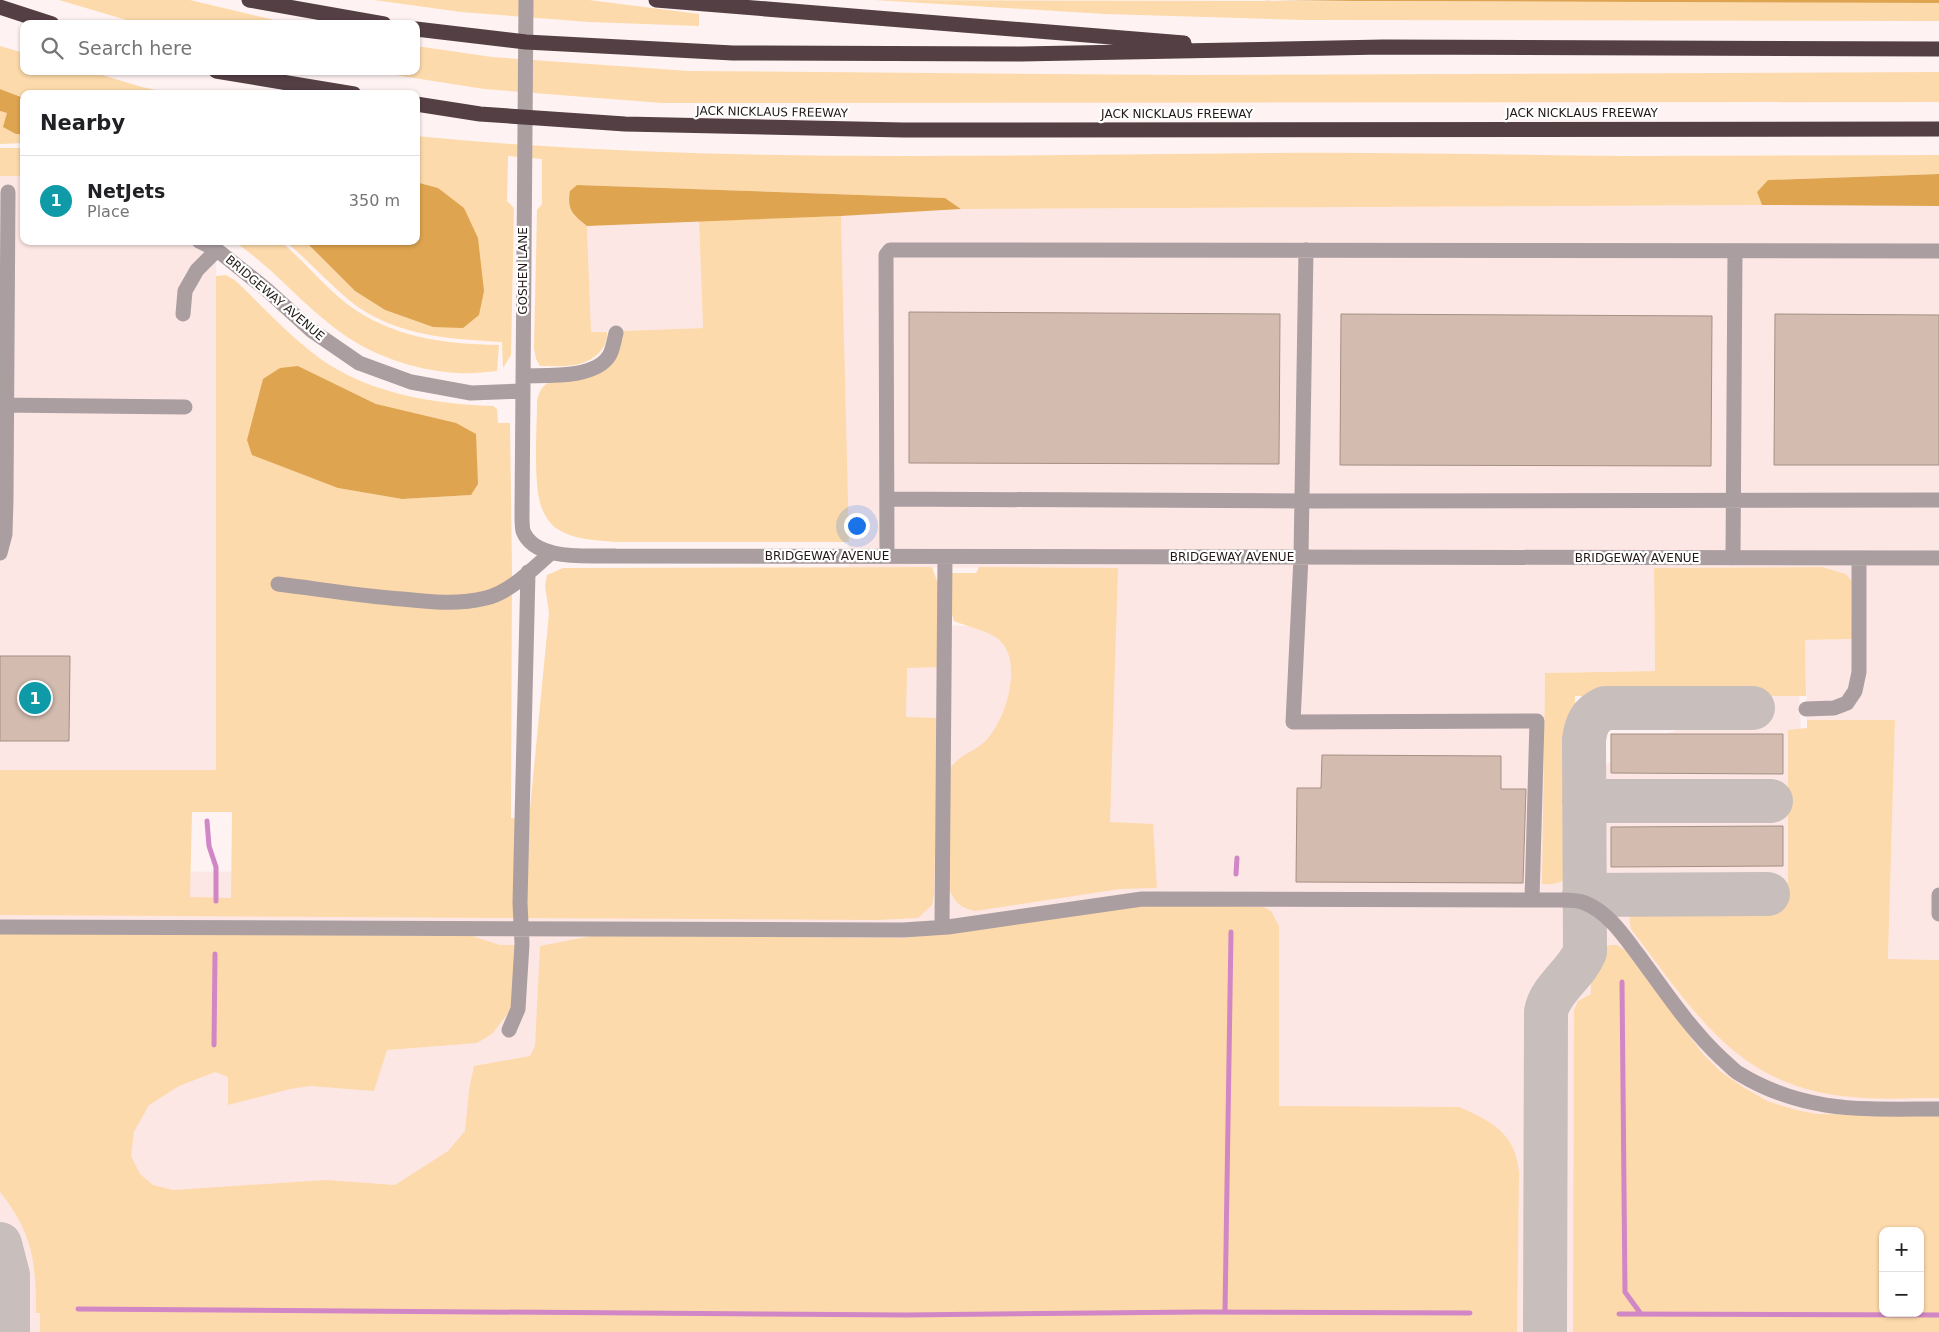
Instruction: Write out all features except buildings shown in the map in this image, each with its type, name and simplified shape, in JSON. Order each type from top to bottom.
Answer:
[{"type":"highway","points":[[249,0],[362,20]]},
{"type":"highway","points":[[656,0],[1130,37],[1247,49]]},
{"type":"highway","points":[[0,7],[40,20]]},
{"type":"highway","points":[[420,29],[526,42],[733,53],[1021,54],[1383,47],[1939,49]]},
{"type":"highway","points":[[240,75],[330,90]]},
{"type":"highway","name":"JACK NICKLAUS FREEWAY","points":[[420,105],[489,115],[625,124],[903,130],[1939,129]]},
{"type":"street","name":"GOSHEN LANE","points":[[526,0],[522,515],[523,529],[528,540]]},
{"type":"street","points":[[0,553],[5,534],[4,193],[20,192]]},
{"type":"street","name":"BRIDGEWAY AVENUE","points":[[207,245],[217,250],[266,288],[310,330],[359,363],[411,382],[471,393],[574,374],[594,369],[610,356],[616,333]]},
{"type":"street","points":[[183,314],[186,291],[197,270],[217,250]]},
{"type":"street","points":[[887,556],[886,255],[890,250],[1939,251]]},
{"type":"street","points":[[1306,250],[1301,557],[1292,722],[1537,721],[1532,899]]},
{"type":"street","points":[[1733,558],[1735,251]]},
{"type":"street","points":[[4,405],[185,407]]},
{"type":"street","points":[[887,499],[1302,501],[1939,500]]},
{"type":"street","name":"BRIDGEWAY AVENUE","points":[[528,540],[551,553],[625,556],[1939,558]]},
{"type":"street","points":[[278,584],[383,598],[446,603],[486,598],[503,591],[551,553]]},
{"type":"street","points":[[942,927],[945,557]]},
{"type":"street","points":[[1806,709],[1834,708],[1846,703],[1855,691],[1859,672],[1859,558]]},
{"type":"street","points":[[509,1030],[518,1008],[522,944],[520,903],[528,572]]},
{"type":"street","points":[[1939,895],[1939,914]]},
{"type":"street","points":[[0,927],[903,930],[942,927],[1142,899],[1532,899],[1583,902],[1601,912],[1618,927],[1693,1028],[1714,1051],[1736,1071],[1761,1086],[1788,1097],[1845,1109],[1939,1109]]},
{"type":"shaded area","points":[[59,0],[190,0],[274,20],[126,20]]},
{"type":"shaded area","points":[[374,0],[589,0],[699,14],[699,26],[589,22],[461,12]]},
{"type":"shaded area","points":[[874,0],[1939,3],[1939,21],[1303,20],[1105,14]]},
{"type":"shaded area","points":[[1260,0],[1939,0],[1939,3],[1354,1]]},
{"type":"shaded area","points":[[0,46],[20,52],[20,75],[102,75],[156,90],[20,90],[20,96],[0,89]]},
{"type":"shaded area","points":[[420,47],[492,57],[689,71],[1187,75],[1939,72],[1939,102],[662,103],[484,89],[395,75],[420,75]]},
{"type":"shaded area","points":[[0,89],[20,96],[20,134],[16,134],[3,127],[7,113],[0,111]]},
{"type":"shaded area","points":[[0,111],[7,113],[16,134],[20,134],[20,143],[0,144]]},
{"type":"shaded area","points":[[420,136],[630,151],[844,156],[1317,153],[1625,156],[1939,155],[1939,174],[1768,180],[1757,192],[1762,205],[961,209],[945,198],[577,185],[574,215],[587,226],[591,332],[607,332],[607,338],[599,353],[586,362],[571,366],[540,366],[536,359],[534,348],[537,210],[542,204],[542,159],[508,156],[507,201],[514,208],[511,355],[503,368],[502,342],[423,334],[385,322],[367,313],[350,301],[290,245],[309,245],[355,291],[385,310],[433,327],[438,188],[420,183]]},
{"type":"shaded area","points":[[0,148],[20,148],[20,176],[0,176]]},
{"type":"shaded area","points":[[1939,174],[1939,206],[1762,205],[1757,192],[1768,180]]},
{"type":"shaded area","points":[[0,176],[20,176],[20,245],[216,245],[216,771],[0,770]]},
{"type":"shaded area","points":[[420,183],[438,188],[464,208],[478,238],[484,291],[479,315],[463,328],[433,327],[385,310],[355,291],[309,245],[420,245]]},
{"type":"shaded area","points":[[577,185],[945,198],[961,209],[841,216],[587,226],[574,215],[569,203],[570,191]]},
{"type":"shaded area","points":[[1762,205],[1939,206],[1939,960],[1888,960],[1895,720],[1807,720],[1805,640],[1852,639],[1846,574],[1822,567],[1654,568],[1655,671],[1545,673],[1543,795],[1798,670],[1817,1075],[1939,1075],[1939,1332],[0,1332],[0,871],[895,874],[889,621],[1020,630],[1117,568],[849,567],[841,216],[961,209]]},
{"type":"shaded area","points":[[841,216],[849,542],[615,542],[579,538],[553,526],[542,509],[537,483],[537,402],[543,388],[553,381],[581,379],[620,331],[703,328],[699,221]]},
{"type":"shaded area","points":[[699,221],[703,328],[591,332],[587,226]]},
{"type":"shaded area","points":[[239,245],[284,245],[347,304],[382,325],[401,332],[439,341],[499,345],[497,371],[442,372],[408,365],[376,353],[360,345],[332,326]]},
{"type":"shaded area","points":[[226,275],[236,281],[309,350],[350,376],[396,393],[445,402],[493,406],[497,409],[498,423],[510,423],[512,569],[511,818],[529,819],[549,613],[545,586],[547,575],[563,568],[932,567],[939,586],[938,667],[907,668],[906,717],[938,718],[934,895],[932,905],[918,918],[877,920],[0,915],[0,770],[216,770],[216,276]],"holes":[[[298,366],[376,404],[471,495],[402,499],[338,488]],[[192,812],[232,812],[231,898],[190,897]]]},
{"type":"shaded area","points":[[298,366],[376,404],[456,423],[476,434],[478,484],[471,495],[402,499],[338,488],[252,455],[247,440],[263,379],[280,368]]},
{"type":"shaded area","points":[[979,567],[1118,568],[1110,822],[1153,824],[1157,888],[1120,889],[975,911],[961,905],[952,895],[947,884],[949,770],[957,761],[982,744],[998,723],[1009,692],[1011,676],[1010,661],[1006,648],[993,635],[954,621],[949,606],[952,573],[976,573]]},
{"type":"shaded area","points":[[1822,567],[1846,574],[1851,580],[1852,639],[1805,640],[1806,696],[1575,696],[1575,867],[1562,881],[1553,884],[1542,884],[1545,673],[1655,671],[1654,568]]},
{"type":"shaded area","points":[[1807,720],[1895,720],[1888,959],[1939,960],[1939,1098],[1884,1099],[1852,1097],[1812,1091],[1778,1078],[1748,1062],[1698,1016],[1631,929],[1630,915],[1637,907],[1646,903],[1788,901],[1788,730],[1807,728]]},
{"type":"shaded area","points":[[1158,905],[1264,907],[1271,911],[1279,926],[1279,1106],[1459,1107],[1492,1124],[1506,1137],[1515,1153],[1519,1172],[1517,1332],[40,1332],[40,1313],[36,1313],[33,1263],[26,1235],[20,1221],[0,1192],[0,933],[472,936],[500,945],[515,945],[512,1008],[492,1034],[477,1043],[387,1050],[374,1091],[310,1086],[290,1089],[228,1105],[228,1077],[215,1072],[179,1086],[149,1105],[134,1132],[131,1156],[140,1174],[153,1185],[173,1190],[326,1180],[395,1185],[448,1151],[465,1131],[469,1090],[474,1066],[530,1056],[535,1046],[540,946],[591,936],[903,938]]},
{"type":"shaded area","points":[[1611,945],[1617,945],[1625,950],[1703,1054],[1721,1072],[1767,1101],[1817,1114],[1939,1116],[1939,1332],[1573,1332],[1574,1010],[1578,1001],[1591,994],[1591,964],[1597,952]]},
{"type":"waterway","points":[[207,821],[209,846],[216,867],[216,901]]},
{"type":"waterway","points":[[1236,874],[1237,858]]},
{"type":"waterway","points":[[1225,1312],[1231,932]]},
{"type":"waterway","points":[[214,1045],[215,954]]},
{"type":"waterway","points":[[1622,982],[1625,1292],[1641,1314]]},
{"type":"waterway","points":[[78,1309],[906,1315],[1199,1312],[1470,1313]]},
{"type":"waterway","points":[[1619,1314],[1939,1315]]},
{"type":"taxiway","points":[[1545,1332],[1546,1012],[1553,996],[1576,967],[1585,952],[1584,740],[1586,729],[1592,717],[1605,708],[1753,708]]},
{"type":"taxiway","points":[[1584,801],[1771,801]]},
{"type":"taxiway","points":[[1584,895],[1768,894]]},
{"type":"taxiway","points":[[0,1244],[8,1275],[8,1332]]},
{"type":"place","name":"NetJets","points":[[35,698]]}]
